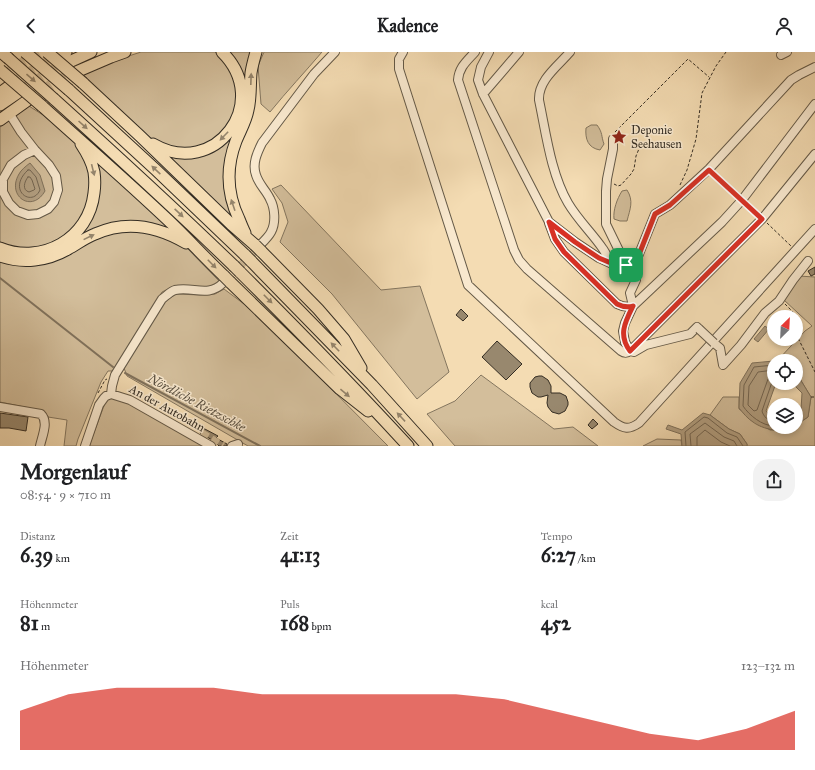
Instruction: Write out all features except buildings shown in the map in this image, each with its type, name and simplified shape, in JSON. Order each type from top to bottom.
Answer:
[{"type":"highway","points":[[26,52],[156,170],[248,258],[372,385],[427,446]]},
{"type":"highway","points":[[47,52],[140,136],[231,224],[257,245]]},
{"type":"highway","points":[[64,57],[91,52]]},
{"type":"highway","points":[[76,72],[126,52]]},
{"type":"highway","points":[[140,136],[161,149],[188,154],[208,149],[223,139],[237,118],[241,107],[242,88],[237,73],[228,57],[222,52]]},
{"type":"highway","points":[[256,52],[251,72],[248,111],[236,142],[229,167],[231,200],[244,230],[344,339],[372,385]]},
{"type":"highway","points":[[4,55],[129,166],[237,269],[408,446]]},
{"type":"highway","points":[[1,75],[42,106],[99,156],[177,228],[226,280],[340,389],[394,431]]},
{"type":"highway","points":[[0,93],[15,89],[0,106]]},
{"type":"highway","points":[[0,120],[28,100]]},
{"type":"highway","points":[[0,248],[23,253],[41,252],[65,242],[82,224],[92,205],[95,180],[89,158],[75,136]]},
{"type":"highway","points":[[0,256],[23,261],[50,257],[61,253],[102,231],[135,226],[152,228],[166,232],[200,252]]},
{"type":"street","points":[[257,245],[272,232],[274,209],[256,175],[254,164],[257,154],[262,143],[314,74],[335,52]]},
{"type":"street","points":[[403,52],[399,59],[399,69],[468,285],[620,427],[633,427],[638,423],[815,229]]},
{"type":"street","points":[[475,52],[463,65],[460,70],[458,80],[519,260],[527,269],[624,353],[630,351],[634,352],[646,345],[690,334],[697,327],[717,346],[723,364],[736,351],[766,313],[779,301],[808,261]]},
{"type":"street","points":[[489,52],[481,68],[478,80],[483,94],[549,222],[555,239],[559,246],[617,304],[628,308],[633,306]]},
{"type":"street","points":[[483,94],[519,52]]},
{"type":"street","points":[[570,52],[543,83],[539,100],[551,155],[561,187],[568,203],[604,250],[610,263]]},
{"type":"street","points":[[549,222],[599,258],[618,266],[629,265],[637,259],[655,214],[670,205],[709,170],[791,80],[799,74],[815,67]]},
{"type":"street","points":[[630,351],[625,342],[623,331],[633,306],[722,222],[742,200],[815,104]]},
{"type":"street","points":[[9,113],[20,132],[49,165],[56,176],[58,190],[54,202],[48,209],[38,214],[28,215],[17,211],[8,203],[3,192],[3,179],[11,165],[24,155],[35,150]]},
{"type":"street","points":[[613,139],[612,154],[607,179],[606,224],[636,276],[636,280],[630,293],[633,306]]},
{"type":"street","points":[[630,351],[762,219],[815,154]]},
{"type":"street","points":[[85,446],[99,405],[106,396],[111,394],[115,374],[162,298],[174,291],[212,290],[220,286],[226,280]]},
{"type":"street","points":[[717,346],[736,351]]},
{"type":"street","name":"An der Autobahn","points":[[111,394],[130,400],[211,446]]},
{"type":"street","points":[[0,407],[41,414],[45,422],[40,446]]},
{"type":"path","points":[[679,190],[687,170],[696,139],[702,93],[716,66],[726,52]]},
{"type":"path","points":[[613,139],[615,133],[625,121],[688,59],[710,78]]},
{"type":"path","points":[[607,179],[618,186],[621,185],[634,169],[636,156],[642,144]]},
{"type":"path","points":[[709,170],[796,250]]},
{"type":"path","points":[[779,301],[791,310]]},
{"type":"path","points":[[802,346],[815,372]]},
{"type":"shaded area","points":[[141,52],[215,52],[227,63],[235,83],[238,99],[234,116],[220,135],[204,146],[183,150],[158,143],[148,136],[101,94],[83,74],[107,63]]},
{"type":"shaded area","points":[[228,52],[252,52],[246,84],[244,84]]},
{"type":"shaded area","points":[[264,52],[322,52],[270,112],[261,104],[258,66]]},
{"type":"shaded area","points":[[29,106],[43,115],[77,143],[88,165],[91,190],[87,209],[77,226],[50,245],[29,249],[16,248],[0,242],[0,127]]},
{"type":"shaded area","points":[[591,125],[597,125],[601,132],[604,144],[600,150],[590,145],[588,142],[586,128]]},
{"type":"shaded area","points":[[232,134],[234,137],[232,213],[230,216],[166,154],[176,157]]},
{"type":"shaded area","points":[[98,159],[169,227],[167,229],[149,224],[75,238],[88,225],[94,161]]},
{"type":"shaded area","points":[[281,185],[381,290],[420,286],[449,372],[417,399],[332,294],[280,242],[288,222],[282,203],[272,189]]},
{"type":"shaded area","points":[[627,190],[631,201],[627,221],[614,219],[618,197],[622,191]]},
{"type":"shaded area","points":[[137,228],[185,246],[220,282],[212,287],[174,286],[162,292],[115,371],[108,371],[101,382],[76,446],[64,446],[67,420],[48,417],[44,411],[0,402],[0,258]]},
{"type":"shaded area","points":[[798,276],[815,277],[815,446],[747,446],[740,434],[729,429],[710,415],[723,397],[739,397],[739,409],[767,428],[767,434],[803,434],[803,420],[808,417],[811,397],[803,384],[803,354],[784,354],[791,346],[803,346],[803,333],[812,326],[803,318],[803,310],[795,310],[784,300]]},
{"type":"shaded area","points":[[224,289],[256,313],[388,446],[248,446],[127,376],[124,368],[159,310],[168,299],[177,294],[215,294]]},
{"type":"shaded area","points":[[481,375],[554,429],[573,427],[598,446],[455,446],[427,414],[455,401]]},
{"type":"shaded area","points":[[111,398],[123,400],[206,446],[89,446],[105,403]]},
{"type":"shaded area","points":[[657,439],[681,440],[682,446],[643,446]]},
{"type":"water","points":[[30,163],[40,175],[45,191],[40,198],[28,202],[18,195],[16,182],[20,173]]},
{"type":"water","points":[[765,326],[767,328],[767,331],[758,342],[754,339]]},
{"type":"water","points":[[767,362],[767,390],[774,390],[771,398],[767,398],[767,429],[757,425],[747,418],[739,408],[740,383],[752,363]]},
{"type":"water","points":[[803,384],[811,397],[808,417],[803,420],[803,398],[802,398],[802,393],[799,390],[803,390]]},
{"type":"water","points":[[703,413],[710,415],[729,429],[740,434],[747,446],[682,446],[681,434],[666,429],[668,425],[682,430]]},
{"type":"waterway","name":"Nördliche Rietzschke","points":[[0,278],[113,367]]},
{"type":"waterway","name":"Nördliche Rietzschke","points":[[125,373],[260,446]]},
{"type":"tunnel","points":[[2,77],[42,52]]},
{"type":"tunnel","points":[[11,85],[25,75],[59,56]]},
{"type":"tunnel","points":[[19,92],[67,63]]},
{"type":"tunnel","points":[[28,100],[56,82],[76,72]]},
{"type":"tunnel","points":[[224,282],[261,245]]},
{"type":"tunnel","points":[[201,433],[223,446]]},
{"type":"place","name":"Deponie Seehausen","points":[[619,137]]},
{"type":"route","points":[[709,170],[762,219],[630,351],[625,342],[623,331],[633,306],[628,308],[617,304],[564,252],[555,239],[549,222],[599,258],[618,266],[626,265],[631,264],[637,259],[655,214],[670,205],[709,170]]}]
